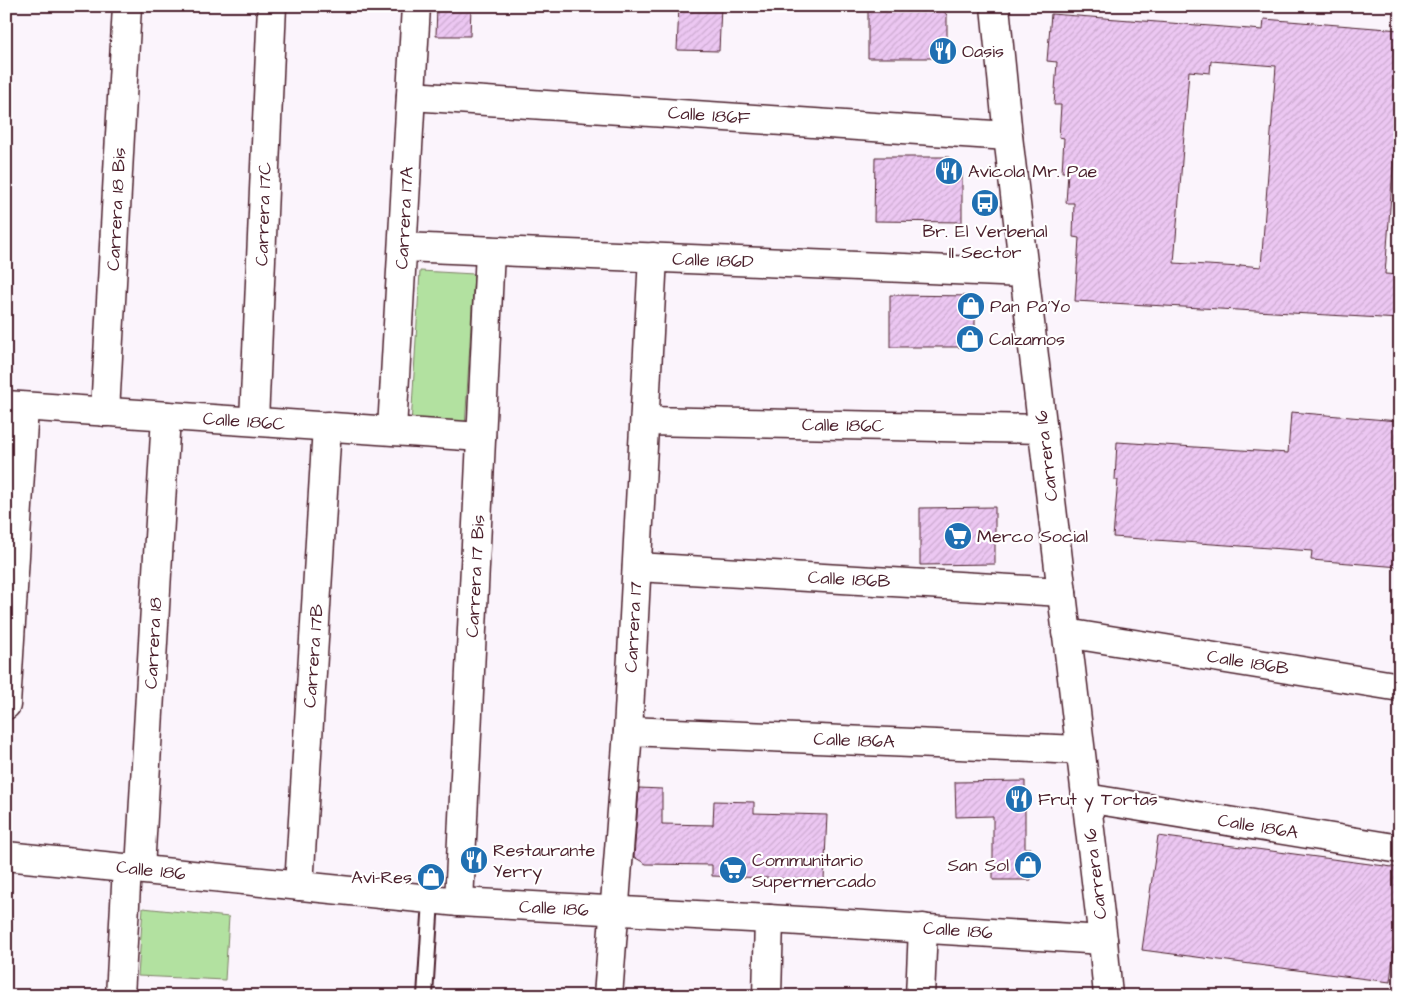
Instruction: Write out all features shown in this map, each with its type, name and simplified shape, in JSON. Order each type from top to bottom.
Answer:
[{"type":"street","name":"Carrera 18 Bis","points":[[105,412],[127,6]]},
{"type":"street","name":"Carrera 17C","points":[[254,421],[272,6]]},
{"type":"street","name":"Carrera 17A","points":[[392,430],[416,6]]},
{"type":"street","name":"Carrera 16","points":[[995,6],[1008,136],[1103,940],[1108,996]]},
{"type":"street","name":"Calle 186F","points":[[410,96],[1008,136]]},
{"type":"street","name":"Calle 186D","points":[[402,246],[1024,273]]},
{"type":"street","name":"Carrera 17 Bis","points":[[459,902],[490,250]]},
{"type":"street","name":"Carrera 17","points":[[608,996],[628,730],[653,257]]},
{"type":"street","name":"Calle 186C","points":[[15,406],[481,437]]},
{"type":"street","points":[[6,705],[15,406]]},
{"type":"street","name":"Carrera 18","points":[[120,996],[133,869],[166,416]]},
{"type":"street","name":"Calle 186C","points":[[645,421],[1042,429]]},
{"type":"street","name":"Carrera 17B","points":[[299,886],[327,426]]},
{"type":"street","name":"Calle 186B","points":[[637,566],[1062,592]]},
{"type":"street","name":"Calle 186B","points":[[1066,633],[1400,687]]},
{"type":"street","name":"Calle 186A","points":[[628,730],[1080,750]]},
{"type":"street","name":"Calle 186A","points":[[1086,798],[1400,849]]},
{"type":"street","name":"Calle 186","points":[[6,856],[431,900],[1103,940]]},
{"type":"street","points":[[767,996],[769,919]]},
{"type":"street","points":[[920,996],[924,928]]},
{"type":"lane","points":[[425,996],[431,900]]},
{"type":"green space","points":[[420,271],[474,274],[465,428],[411,425]]},
{"type":"green space","points":[[143,908],[229,917],[225,980],[138,976]]},
{"type":"building","points":[[437,6],[471,6],[470,36],[436,36]]},
{"type":"building","points":[[679,6],[721,6],[719,51],[677,50]]},
{"type":"building","points":[[868,6],[939,6],[947,15],[947,58],[868,58]]},
{"type":"building","points":[[1051,14],[1263,30],[1264,19],[1400,30],[1400,75],[1385,274],[1400,275],[1400,319],[1075,301],[1079,238],[1073,237],[1074,203],[1066,203],[1068,172],[1062,172],[1064,138],[1059,137],[1061,105],[1054,105],[1057,62],[1047,61]],"holes":[[[1211,61],[1276,66],[1261,267],[1174,263],[1189,71],[1210,73]]]},
{"type":"building","points":[[875,157],[949,157],[962,173],[962,222],[874,221]]},
{"type":"building","points":[[890,295],[975,296],[975,347],[890,347]]},
{"type":"building","points":[[1291,412],[1398,421],[1394,468],[1400,469],[1400,567],[1311,560],[1312,551],[1113,537],[1118,480],[1115,480],[1117,442],[1288,453]]},
{"type":"building","name":"Merco Social","points":[[995,507],[995,564],[920,565],[920,508]]},
{"type":"building","points":[[1025,781],[1025,848],[1031,848],[1031,880],[993,880],[993,816],[956,817],[955,782]]},
{"type":"building","points":[[639,788],[662,789],[662,824],[713,825],[714,801],[754,802],[754,813],[827,815],[824,880],[712,876],[712,865],[646,864],[634,857]]},
{"type":"building","points":[[1158,836],[1400,868],[1400,904],[1390,982],[1142,950]]},
{"type":"place","name":"Oasis","points":[[943,51]]},
{"type":"place","name":"Avicola Mr. Pae","points":[[949,171]]},
{"type":"place","name":"Br. El Verbenal II Sector","points":[[985,203]]},
{"type":"place","name":"Pan Pa'Yo","points":[[971,306]]},
{"type":"place","name":"Calzamos","points":[[970,339]]},
{"type":"place","name":"Merco Social","points":[[958,536]]},
{"type":"place","name":"Frut y Tortas","points":[[1019,799]]},
{"type":"place","name":"Restaurante Yerry","points":[[474,860]]},
{"type":"place","name":"San Sol","points":[[1028,865]]},
{"type":"place","name":"Communitario Supermercado","points":[[733,870]]},
{"type":"place","name":"Avi-Res","points":[[431,877]]}]
